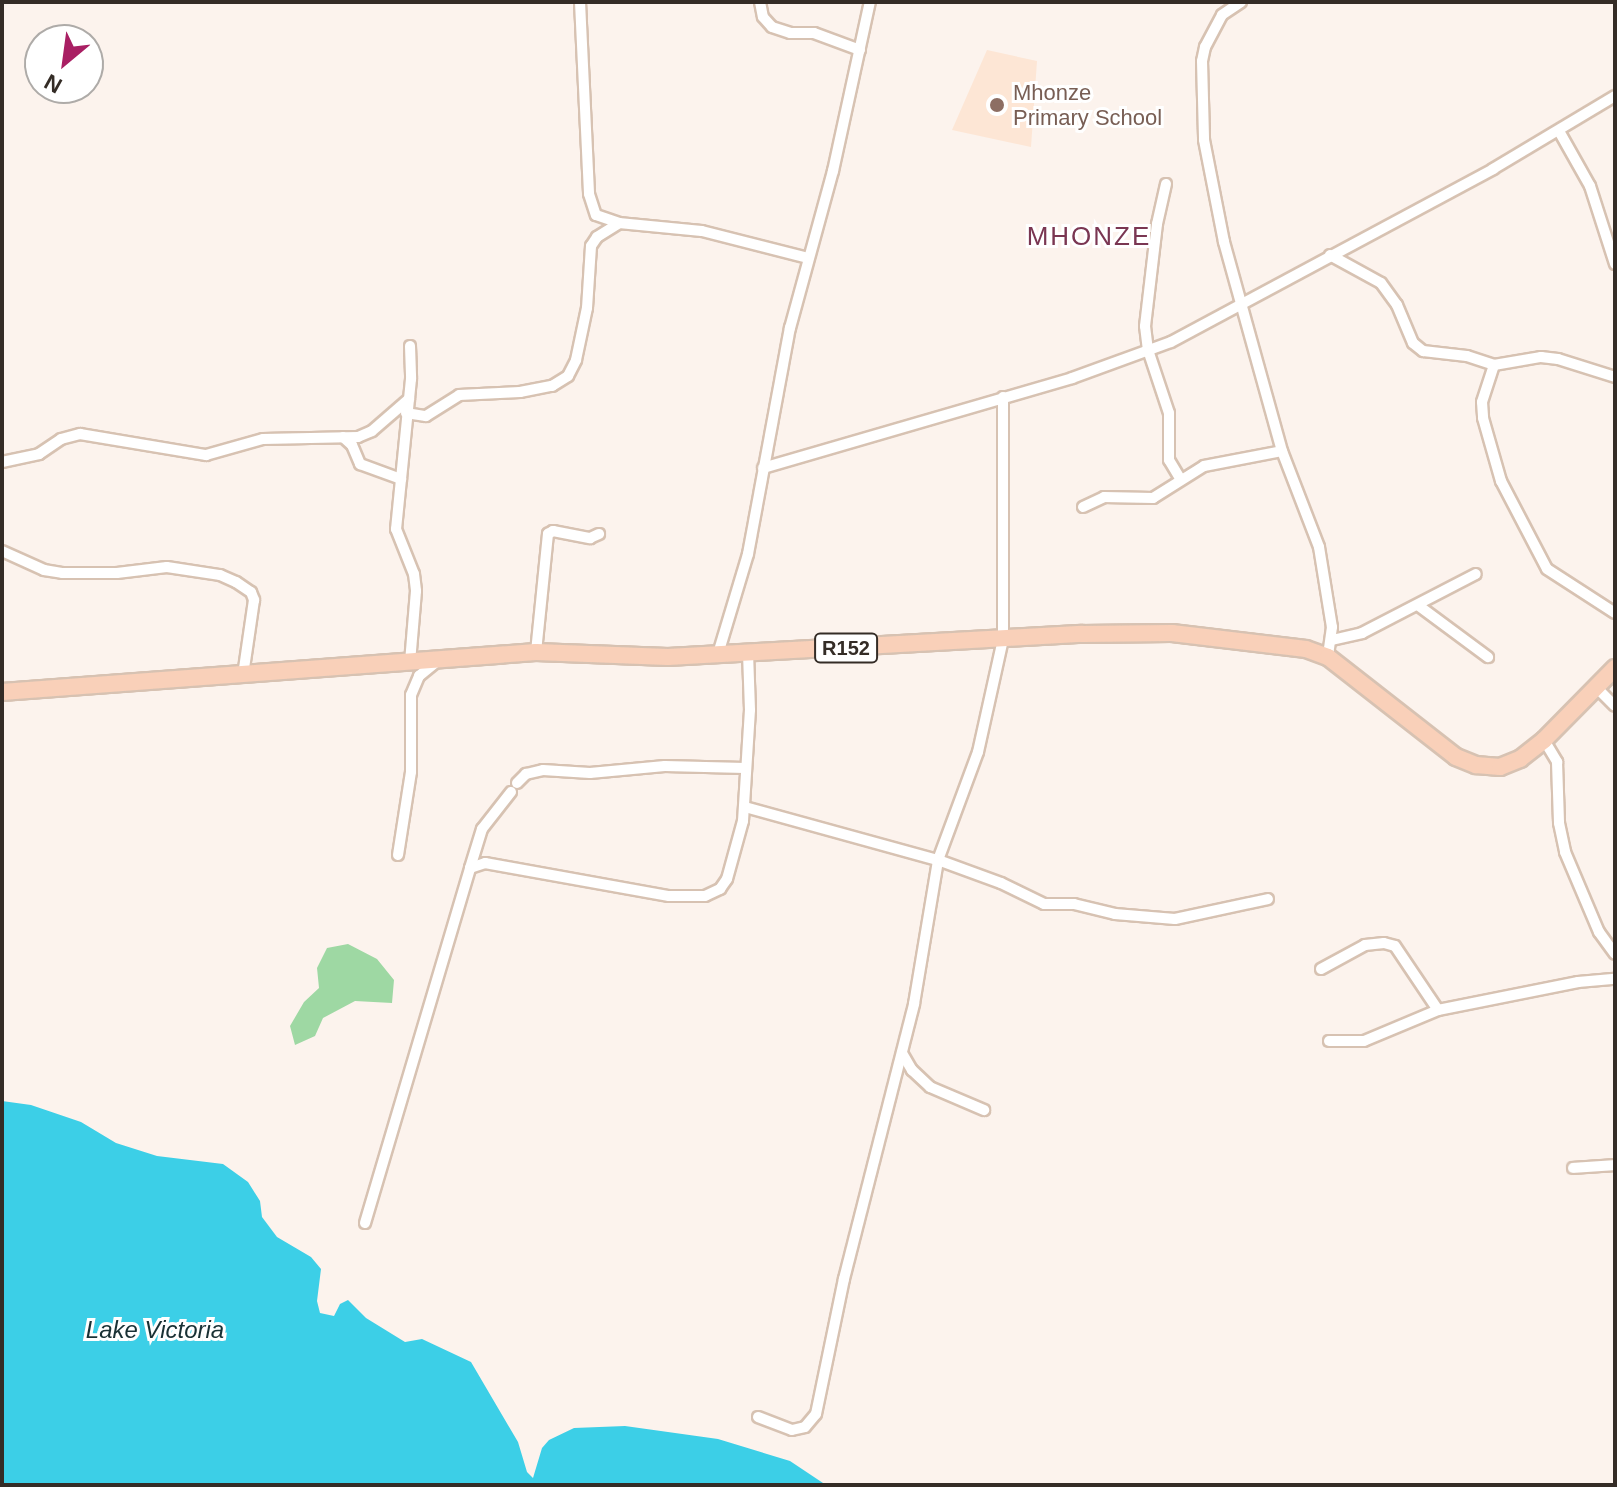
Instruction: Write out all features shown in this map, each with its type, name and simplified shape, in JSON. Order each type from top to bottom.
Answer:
[{"type":"main road","name":"R152","points":[[2,692],[536,652],[636,657],[1172,633],[1306,649],[1330,648],[1456,757],[1500,767],[1520,759],[1544,740],[1615,668]]},
{"type":"street","points":[[580,2],[589,194],[596,215],[619,223],[702,231],[808,258]]},
{"type":"street","points":[[760,2],[767,23],[781,31],[814,33],[860,50]]},
{"type":"street","points":[[718,654],[748,554],[788,338],[833,171],[870,2]]},
{"type":"street","points":[[1241,2],[1222,15],[1205,47],[1202,112],[1211,185],[1282,451],[1319,547],[1330,648],[1419,606],[1476,574]]},
{"type":"street","points":[[763,468],[1072,378],[1148,350],[1241,306],[1559,131],[1615,96]]},
{"type":"street","points":[[1559,131],[1590,186],[1615,264]]},
{"type":"street","points":[[1166,184],[1146,296],[1148,350],[1169,413],[1169,460],[1181,480]]},
{"type":"street","points":[[406,413],[426,416],[459,395],[520,392],[552,386],[568,376],[576,360],[587,308],[591,246],[597,237],[619,223]]},
{"type":"street","points":[[1330,255],[1381,283],[1397,305],[1413,343],[1423,351],[1467,356],[1494,365],[1541,357],[1558,359],[1615,377]]},
{"type":"street","points":[[410,346],[409,399],[396,529],[414,574],[416,591],[410,662]]},
{"type":"street","points":[[1494,365],[1482,402],[1486,430],[1501,481],[1547,569],[1615,613]]},
{"type":"street","points":[[758,1417],[792,1430],[805,1427],[816,1414],[844,1279],[924,956],[938,860],[978,752],[1003,639],[1003,397]]},
{"type":"street","points":[[2,462],[39,454],[61,439],[80,434],[206,455],[263,439],[365,435],[409,399]]},
{"type":"street","points":[[343,437],[352,445],[360,464],[401,479]]},
{"type":"street","points":[[1083,507],[1104,497],[1153,498],[1217,462],[1282,451]]},
{"type":"street","points":[[536,652],[548,534],[553,531],[590,538],[599,534]]},
{"type":"street","points":[[2,551],[44,570],[62,573],[117,573],[167,567],[220,575],[236,582],[251,592],[254,600],[243,675]]},
{"type":"street","points":[[1419,606],[1488,657]]},
{"type":"street","points":[[470,868],[485,863],[669,896],[705,896],[720,889],[727,879],[745,807],[750,710],[748,653]]},
{"type":"street","points":[[398,855],[411,772],[411,695],[419,676],[441,659]]},
{"type":"street","points":[[1597,688],[1615,706]]},
{"type":"street","points":[[1544,740],[1557,762],[1559,823],[1565,852],[1599,932],[1615,954]]},
{"type":"street","points":[[365,1223],[482,829],[514,787],[526,774],[543,770],[590,773],[665,766],[745,768]]},
{"type":"street","points":[[745,807],[938,860],[1001,883],[1034,902],[1085,905],[1115,914],[1152,918],[1194,917],[1268,899]]},
{"type":"street","points":[[1321,969],[1365,945],[1384,943],[1395,946],[1438,1010]]},
{"type":"street","points":[[1329,1041],[1364,1041],[1438,1010],[1578,982],[1615,979]]},
{"type":"street","points":[[902,1053],[912,1070],[930,1087],[984,1110]]},
{"type":"street","points":[[1573,1168],[1615,1165]]},
{"type":"shaded area","points":[[987,50],[1037,61],[1031,147],[952,130]]},
{"type":"green space","points":[[348,944],[377,959],[394,980],[392,1003],[355,1001],[323,1018],[315,1036],[295,1045],[290,1026],[304,1002],[319,988],[317,968],[327,948]]},
{"type":"water","name":"Lake Victoria","points":[[2,1101],[31,1105],[81,1122],[116,1143],[157,1156],[223,1164],[248,1182],[260,1201],[262,1217],[277,1237],[311,1257],[321,1269],[317,1301],[320,1313],[334,1316],[340,1304],[348,1300],[366,1318],[405,1342],[422,1339],[471,1362],[518,1442],[527,1472],[533,1478],[542,1448],[549,1440],[574,1428],[625,1426],[718,1439],[790,1461],[826,1485],[2,1485]]},
{"type":"place","name":"Mhonze Primary School","points":[[997,105]]},
{"type":"district","name":"MHONZE","points":[[1089,237]]}]
